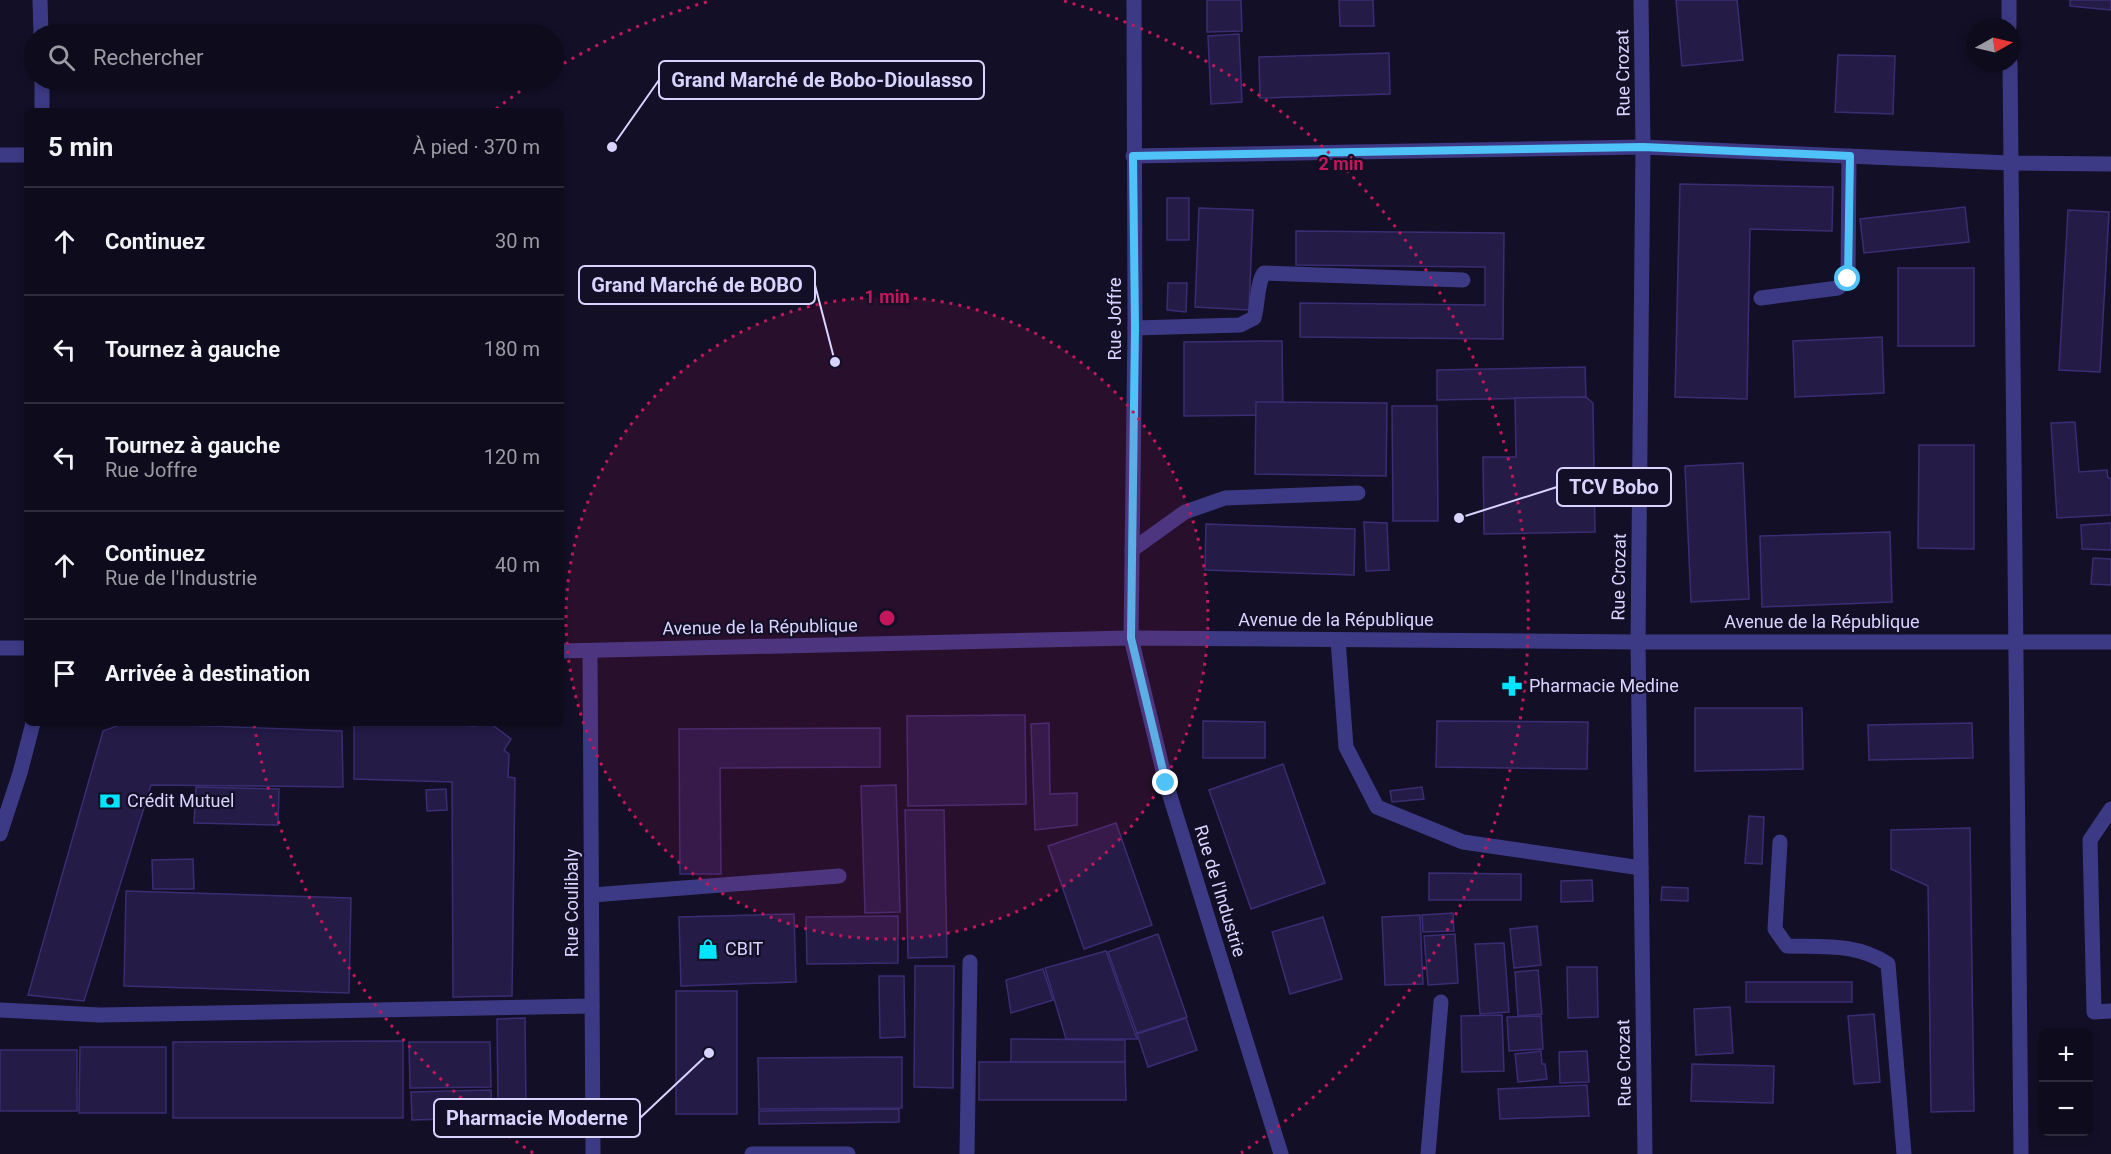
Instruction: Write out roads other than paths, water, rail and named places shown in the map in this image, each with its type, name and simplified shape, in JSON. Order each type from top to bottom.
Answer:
[{"type":"street","points":[[40,0],[41,24]]},
{"type":"street","name":"Rue Joffre","points":[[1131,638],[1135,328],[1134,0]]},
{"type":"street","name":"Rue Crozat","points":[[1641,0],[1643,147],[1638,642],[1645,1154]]},
{"type":"street","points":[[2009,0],[2009,18]]},
{"type":"street","points":[[2010,72],[2020,1154]]},
{"type":"street","points":[[42,90],[42,108]]},
{"type":"street","points":[[1133,156],[1643,147],[2010,163],[2111,164]]},
{"type":"street","points":[[0,155],[24,155]]},
{"type":"street","points":[[1761,298],[1838,288],[1848,279],[1850,156]]},
{"type":"street","points":[[1135,328],[1240,325],[1254,318],[1258,301],[1259,279],[1264,273],[1464,280]]},
{"type":"street","points":[[1132,550],[1185,512],[1225,498],[1358,493]]},
{"type":"street","name":"Avenue de la République","points":[[564,651],[1131,638],[1638,642],[2016,640],[2111,642]]},
{"type":"street","name":"Rue de l'Industrie","points":[[1131,638],[1166,783],[1281,1154]]},
{"type":"street","points":[[1338,640],[1346,747],[1377,807],[1463,842],[1641,868]]},
{"type":"street","points":[[0,648],[24,648]]},
{"type":"street","name":"Rue Coulibaly","points":[[590,651],[593,1154]]},
{"type":"street","points":[[0,834],[32,726]]},
{"type":"street","points":[[2111,809],[2090,840],[2094,1012],[2111,1011]]},
{"type":"street","points":[[1780,842],[1775,929],[1788,946],[1854,949],[1874,954],[1888,964],[1904,1154]]},
{"type":"street","points":[[592,896],[839,876]]},
{"type":"street","points":[[967,1154],[970,962]]},
{"type":"street","points":[[1428,1154],[1441,1002]]},
{"type":"street","points":[[0,1010],[100,1015],[592,1006]]},
{"type":"street","points":[[752,1154],[848,1154]]},
{"type":"place","name":"Grand Marché de Bobo-Dioulasso","points":[[612,147]]},
{"type":"place","name":"Grand Marché de BOBO","points":[[835,362]]},
{"type":"place","name":"TCV Bobo","points":[[1459,518]]},
{"type":"place","name":"Pharmacie Medine","points":[[1512,686]]},
{"type":"place","name":"Crédit Mutuel","points":[[110,801]]},
{"type":"place","name":"CBIT","points":[[708,949]]},
{"type":"place","name":"Pharmacie Moderne","points":[[709,1053]]}]
